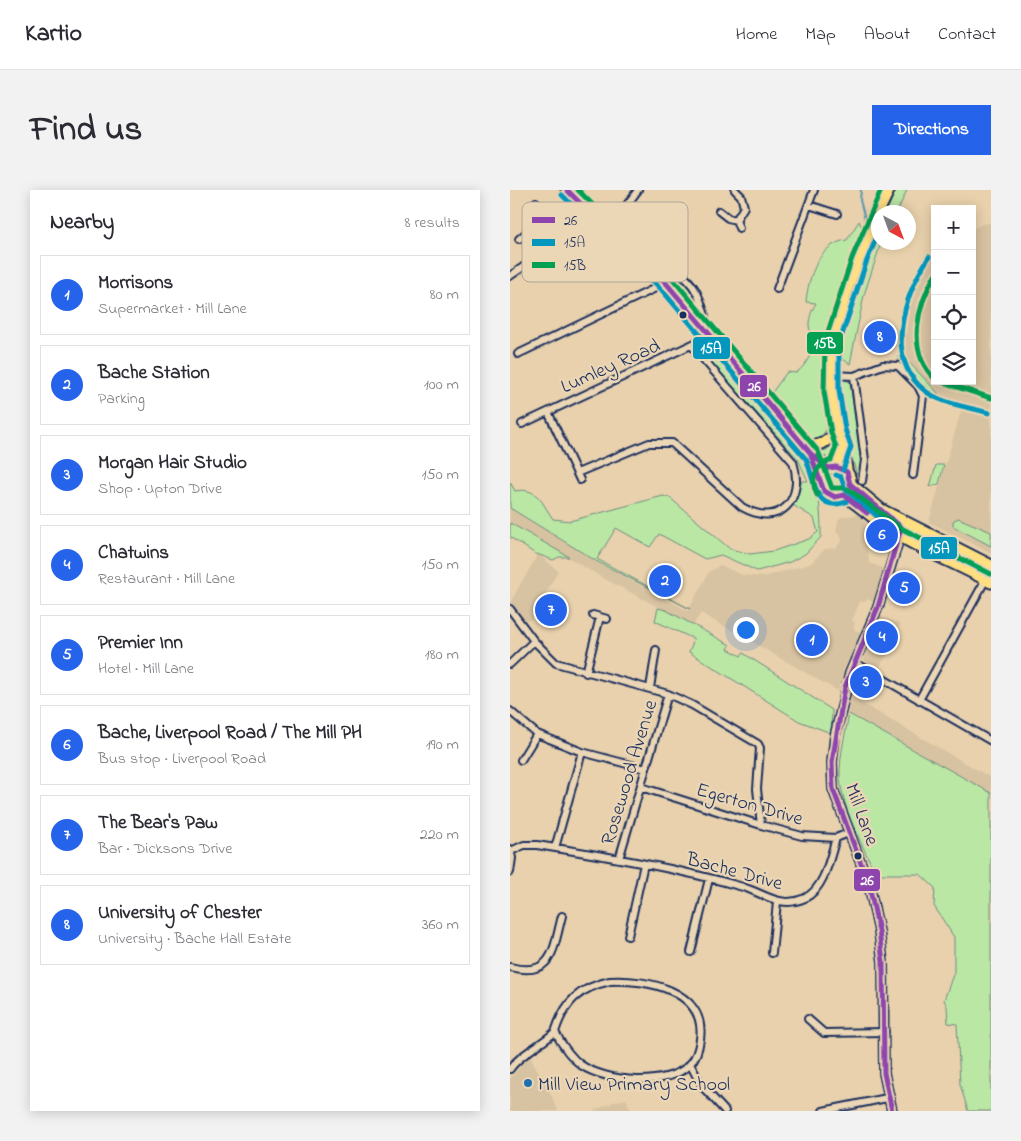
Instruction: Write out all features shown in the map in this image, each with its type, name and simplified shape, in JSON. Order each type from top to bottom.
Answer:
[{"type":"highway","points":[[567,190],[578,202]]},
{"type":"highway","points":[[666,283],[812,455],[828,471],[849,478],[882,510],[991,566]]},
{"type":"highway","points":[[828,471],[821,487],[825,493],[835,497],[844,495]]},
{"type":"highway","points":[[844,495],[849,478]]},
{"type":"highway","points":[[844,495],[880,524],[899,536],[988,580]]},
{"type":"main road","points":[[849,478],[844,447],[838,431],[830,375],[832,343],[877,214],[888,190]]},
{"type":"main road","points":[[804,445],[815,447],[821,445],[838,431]]},
{"type":"main road","points":[[828,471],[844,447]]},
{"type":"street","points":[[629,202],[638,190]]},
{"type":"street","points":[[735,190],[742,196],[744,207],[736,220]]},
{"type":"street","points":[[778,289],[814,190]]},
{"type":"street","points":[[809,205],[837,214]]},
{"type":"street","points":[[719,211],[728,218],[736,220]]},
{"type":"street","points":[[736,220],[739,228]]},
{"type":"street","points":[[510,276],[522,268]]},
{"type":"street","points":[[688,281],[701,299],[710,336]]},
{"type":"street","points":[[518,354],[666,283]]},
{"type":"street","name":"Lumley Road","points":[[522,424],[710,336]]},
{"type":"street","points":[[548,412],[579,477],[649,443],[672,443],[742,507],[752,513],[765,515],[779,512],[791,503],[797,491],[798,476],[793,462],[692,346]]},
{"type":"street","points":[[830,375],[854,376],[883,365],[898,366],[908,376],[923,396],[913,475]]},
{"type":"street","points":[[854,376],[864,460],[862,481]]},
{"type":"street","points":[[882,510],[901,527],[899,536]]},
{"type":"street","name":"Mill Lane","points":[[892,1111],[884,1073],[884,962],[879,931],[869,885],[851,832],[833,789],[832,762],[838,718],[854,662],[878,607],[899,536]]},
{"type":"street","points":[[919,700],[988,580],[988,574],[984,568],[948,544]]},
{"type":"street","points":[[510,608],[534,641],[556,664],[668,694],[692,705],[758,744],[760,748],[757,789],[760,825]]},
{"type":"street","points":[[586,673],[600,617]]},
{"type":"street","points":[[510,664],[534,641]]},
{"type":"street","points":[[650,688],[651,658],[656,650]]},
{"type":"street","points":[[854,662],[991,741]]},
{"type":"street","name":"Rosewood Avenue","points":[[619,859],[668,694]]},
{"type":"street","points":[[510,711],[537,734],[582,752],[646,769]]},
{"type":"street","points":[[521,760],[537,734]]},
{"type":"street","points":[[555,848],[582,752]]},
{"type":"street","name":"Egerton Drive","points":[[641,787],[760,825],[802,836],[836,838],[851,832]]},
{"type":"street","points":[[748,821],[758,814]]},
{"type":"street","name":"Bache Drive","points":[[510,850],[531,844],[619,859],[745,888],[777,902],[804,898],[816,888],[825,873],[836,838]]},
{"type":"street","points":[[510,850],[510,872]]},
{"type":"street","points":[[628,936],[644,864]]},
{"type":"street","points":[[691,952],[709,879]]},
{"type":"street","points":[[772,953],[777,902]]},
{"type":"street","points":[[510,967],[527,971],[535,970],[548,962],[552,956],[562,916]]},
{"type":"street","points":[[510,1069],[514,1062],[540,1045],[555,1032],[559,1019],[582,990],[610,982],[647,982],[660,986],[676,995],[687,1002],[694,1011],[700,1034],[698,1047],[690,1064],[666,1077],[640,1080],[615,1078],[583,1066],[570,1055],[555,1032]]},
{"type":"street","points":[[808,1019],[824,1033],[885,1032]]},
{"type":"street","points":[[690,1064],[702,1086],[725,1111]]},
{"type":"street","points":[[823,1111],[888,1098]]},
{"type":"shaded area","points":[[991,223],[991,553],[929,522],[962,408],[939,394],[903,356],[911,298],[931,256],[931,385],[976,385],[976,227]]},
{"type":"shaded area","points":[[871,324],[894,330],[889,349],[866,343]]},
{"type":"shaded area","points":[[510,508],[595,561],[688,611],[709,572],[720,565],[742,575],[763,577],[810,564],[825,549],[836,548],[842,541],[841,535],[836,531],[839,518],[858,514],[865,522],[869,563],[885,569],[874,602],[867,599],[865,602],[860,601],[852,621],[855,623],[853,627],[855,630],[861,632],[844,669],[838,691],[701,613],[693,625],[603,578],[510,523]]},
{"type":"shaded area","points":[[538,554],[558,571],[531,620],[524,621],[510,603]]},
{"type":"shaded area","points":[[880,616],[900,624],[892,647],[878,669],[864,660]]},
{"type":"shaded area","points":[[851,697],[991,778],[991,793],[849,714]]},
{"type":"shaded area","name":"Mill View Primary School","points":[[529,1056],[548,1088],[558,1111],[510,1111],[510,1079]]},
{"type":"shaded area","name":"Mill View Primary School","points":[[626,1099],[631,1111],[593,1111],[614,1102]]},
{"type":"green space","points":[[896,190],[907,190],[900,205],[889,205]]},
{"type":"green space","points":[[859,221],[862,228],[822,351],[821,385],[828,421],[826,430],[821,437],[813,440],[805,439],[768,398],[787,372],[796,373],[803,366],[811,352],[813,337],[809,323],[816,303],[806,302],[809,283],[817,263],[829,248],[847,240]]},
{"type":"green space","points":[[871,246],[871,250],[879,250],[864,295],[850,364],[837,355],[854,290]]},
{"type":"green space","points":[[670,282],[685,282],[689,286],[702,312],[699,315]]},
{"type":"green space","points":[[709,346],[795,447],[802,448],[812,468],[818,491],[821,537],[805,554],[790,562],[757,571],[721,555],[705,559],[659,534],[650,547],[616,528],[597,559],[690,609],[596,561],[510,508],[510,482],[515,491],[529,491],[538,497],[553,519],[570,521],[663,496],[670,498],[730,549],[750,554],[774,551],[809,539],[818,532],[814,518],[793,505],[802,481],[808,481],[798,459],[701,351]]},
{"type":"green space","points":[[899,356],[903,356],[939,394],[924,390],[898,363]]},
{"type":"green space","points":[[843,379],[850,382],[861,463],[857,475],[840,417],[837,387]]},
{"type":"green space","points":[[837,442],[837,454],[831,464],[816,453],[826,450]]},
{"type":"green space","points":[[936,465],[944,465],[939,484],[930,487]]},
{"type":"green space","points":[[832,473],[840,473],[845,478],[843,489],[832,491],[827,486],[827,478]]},
{"type":"green space","points":[[958,518],[991,532],[991,546],[953,526],[953,521]]},
{"type":"green space","points":[[510,523],[569,557],[559,557],[553,560],[534,553],[510,537]]},
{"type":"green space","points":[[658,608],[666,610],[730,645],[728,649],[741,656],[743,653],[832,710],[831,733],[799,721],[689,652],[694,639],[655,621]]},
{"type":"green space","points":[[849,714],[991,793],[991,1111],[968,1111],[960,1084],[957,1024],[948,1023],[947,1006],[944,1000],[954,972],[954,937],[934,906],[935,888],[920,874],[876,874],[847,809],[841,787],[840,769]]},
{"type":"waterway","points":[[861,190],[860,200],[866,223]]},
{"type":"transit line","name":"26","points":[[567,190],[579,202]]},
{"type":"transit line","name":"15B","points":[[578,190],[590,202]]},
{"type":"transit line","name":"15B","points":[[817,495],[814,484],[815,474],[821,466],[831,460],[836,447],[831,433],[824,392],[825,341],[852,258],[881,190]]},
{"type":"transit line","name":"15A","points":[[562,195],[569,202]]},
{"type":"transit line","name":"15A","points":[[843,470],[851,447],[845,429],[839,390],[839,344],[871,250]]},
{"type":"transit line","name":"15A","points":[[929,257],[912,289],[906,306],[901,343],[904,360],[911,376],[931,395],[947,402],[989,413]]},
{"type":"transit line","name":"15A","points":[[654,282],[806,459],[814,485],[822,499],[828,503],[835,504],[846,502]]},
{"type":"transit line","name":"26","points":[[665,282],[812,455],[828,468],[836,467],[847,472],[850,484],[901,527],[878,607],[845,687],[832,762],[833,789],[869,885],[879,931],[883,962],[884,1073],[892,1111]]},
{"type":"transit line","name":"15B","points":[[675,282],[818,451],[832,488],[842,488]]},
{"type":"transit line","name":"15B","points":[[931,283],[923,301],[917,328],[920,356],[931,374]]},
{"type":"transit line","name":"15B","points":[[951,385],[991,398]]},
{"type":"transit line","name":"26","points":[[810,453],[824,491],[835,497],[844,495],[867,513]]},
{"type":"transit line","name":"15A","points":[[836,475],[841,477],[845,489],[877,516],[988,573]]},
{"type":"transit line","name":"15B","points":[[848,489],[901,528],[991,574]]},
{"type":"place","name":"University of Chester","points":[[880,337]]},
{"type":"place","name":"Bache, Liverpool Road / The Mill PH","points":[[882,535]]},
{"type":"place","name":"Bache Station","points":[[665,581]]},
{"type":"place","name":"Premier Inn","points":[[904,588]]},
{"type":"place","name":"The Bear's Paw","points":[[551,610]]},
{"type":"place","name":"Chatwins","points":[[882,637]]},
{"type":"place","name":"Morrisons","points":[[812,640]]},
{"type":"place","name":"Morgan Hair Studio","points":[[866,682]]},
{"type":"place","name":"Mill View Primary School","points":[[528,1083]]}]
